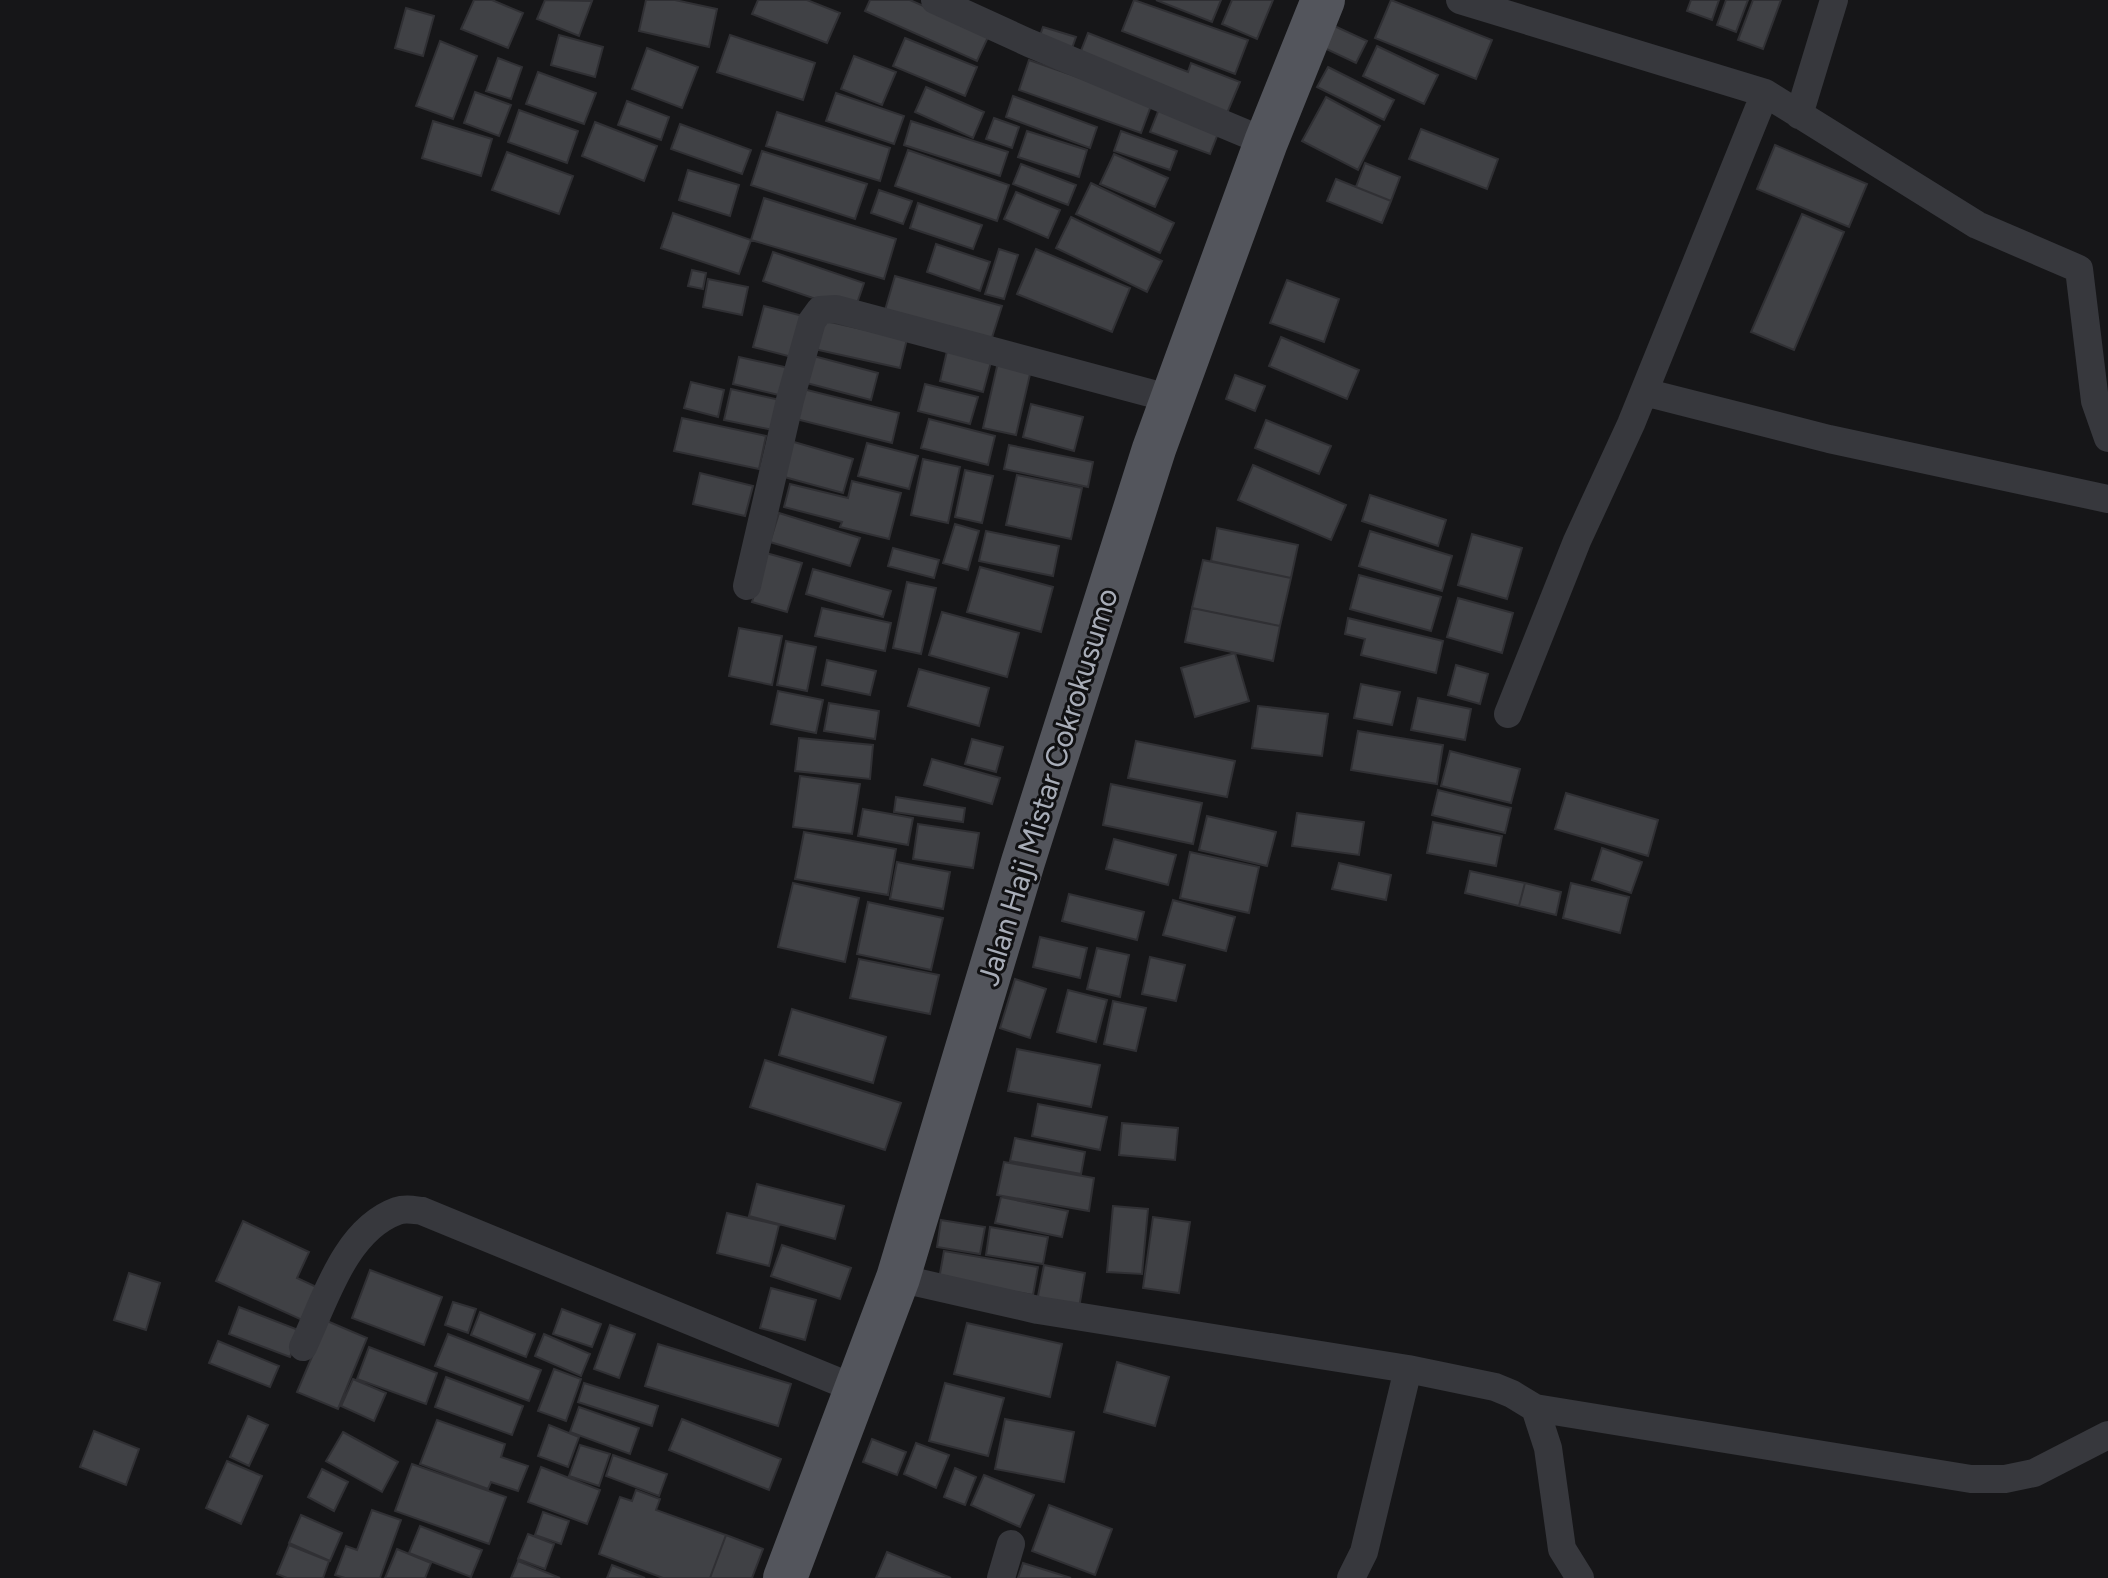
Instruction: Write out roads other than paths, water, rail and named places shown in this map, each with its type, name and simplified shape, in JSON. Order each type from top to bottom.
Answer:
[{"type":"main road","name":"Jalan Haji Mistar Cokrokusumo","points":[[785,1578],[898,1278],[1023,862],[1154,449],[1266,142],[1323,0]]},
{"type":"street","points":[[935,0],[1029,43],[1266,142]]},
{"type":"street","points":[[1460,0],[1765,93],[1977,225],[2079,269],[2095,401],[2108,438]]},
{"type":"street","points":[[1799,115],[1834,0]]},
{"type":"street","points":[[1508,714],[1577,541],[1644,392],[1765,93]]},
{"type":"street","points":[[747,586],[790,400],[812,321],[820,310],[836,309],[1172,399]]},
{"type":"street","points":[[1644,392],[1829,439],[2108,499]]},
{"type":"street","points":[[303,1347],[344,1260],[373,1223],[400,1209],[422,1211],[856,1389]]},
{"type":"street","points":[[898,1278],[1038,1310],[1408,1369],[1495,1387],[1535,1408],[1971,1479],[2005,1479],[2034,1473],[2108,1435]]},
{"type":"street","points":[[1351,1578],[1364,1552],[1408,1369]]},
{"type":"street","points":[[1535,1408],[1548,1448],[1562,1549],[1580,1578]]},
{"type":"street","points":[[1001,1578],[1011,1544]]}]
